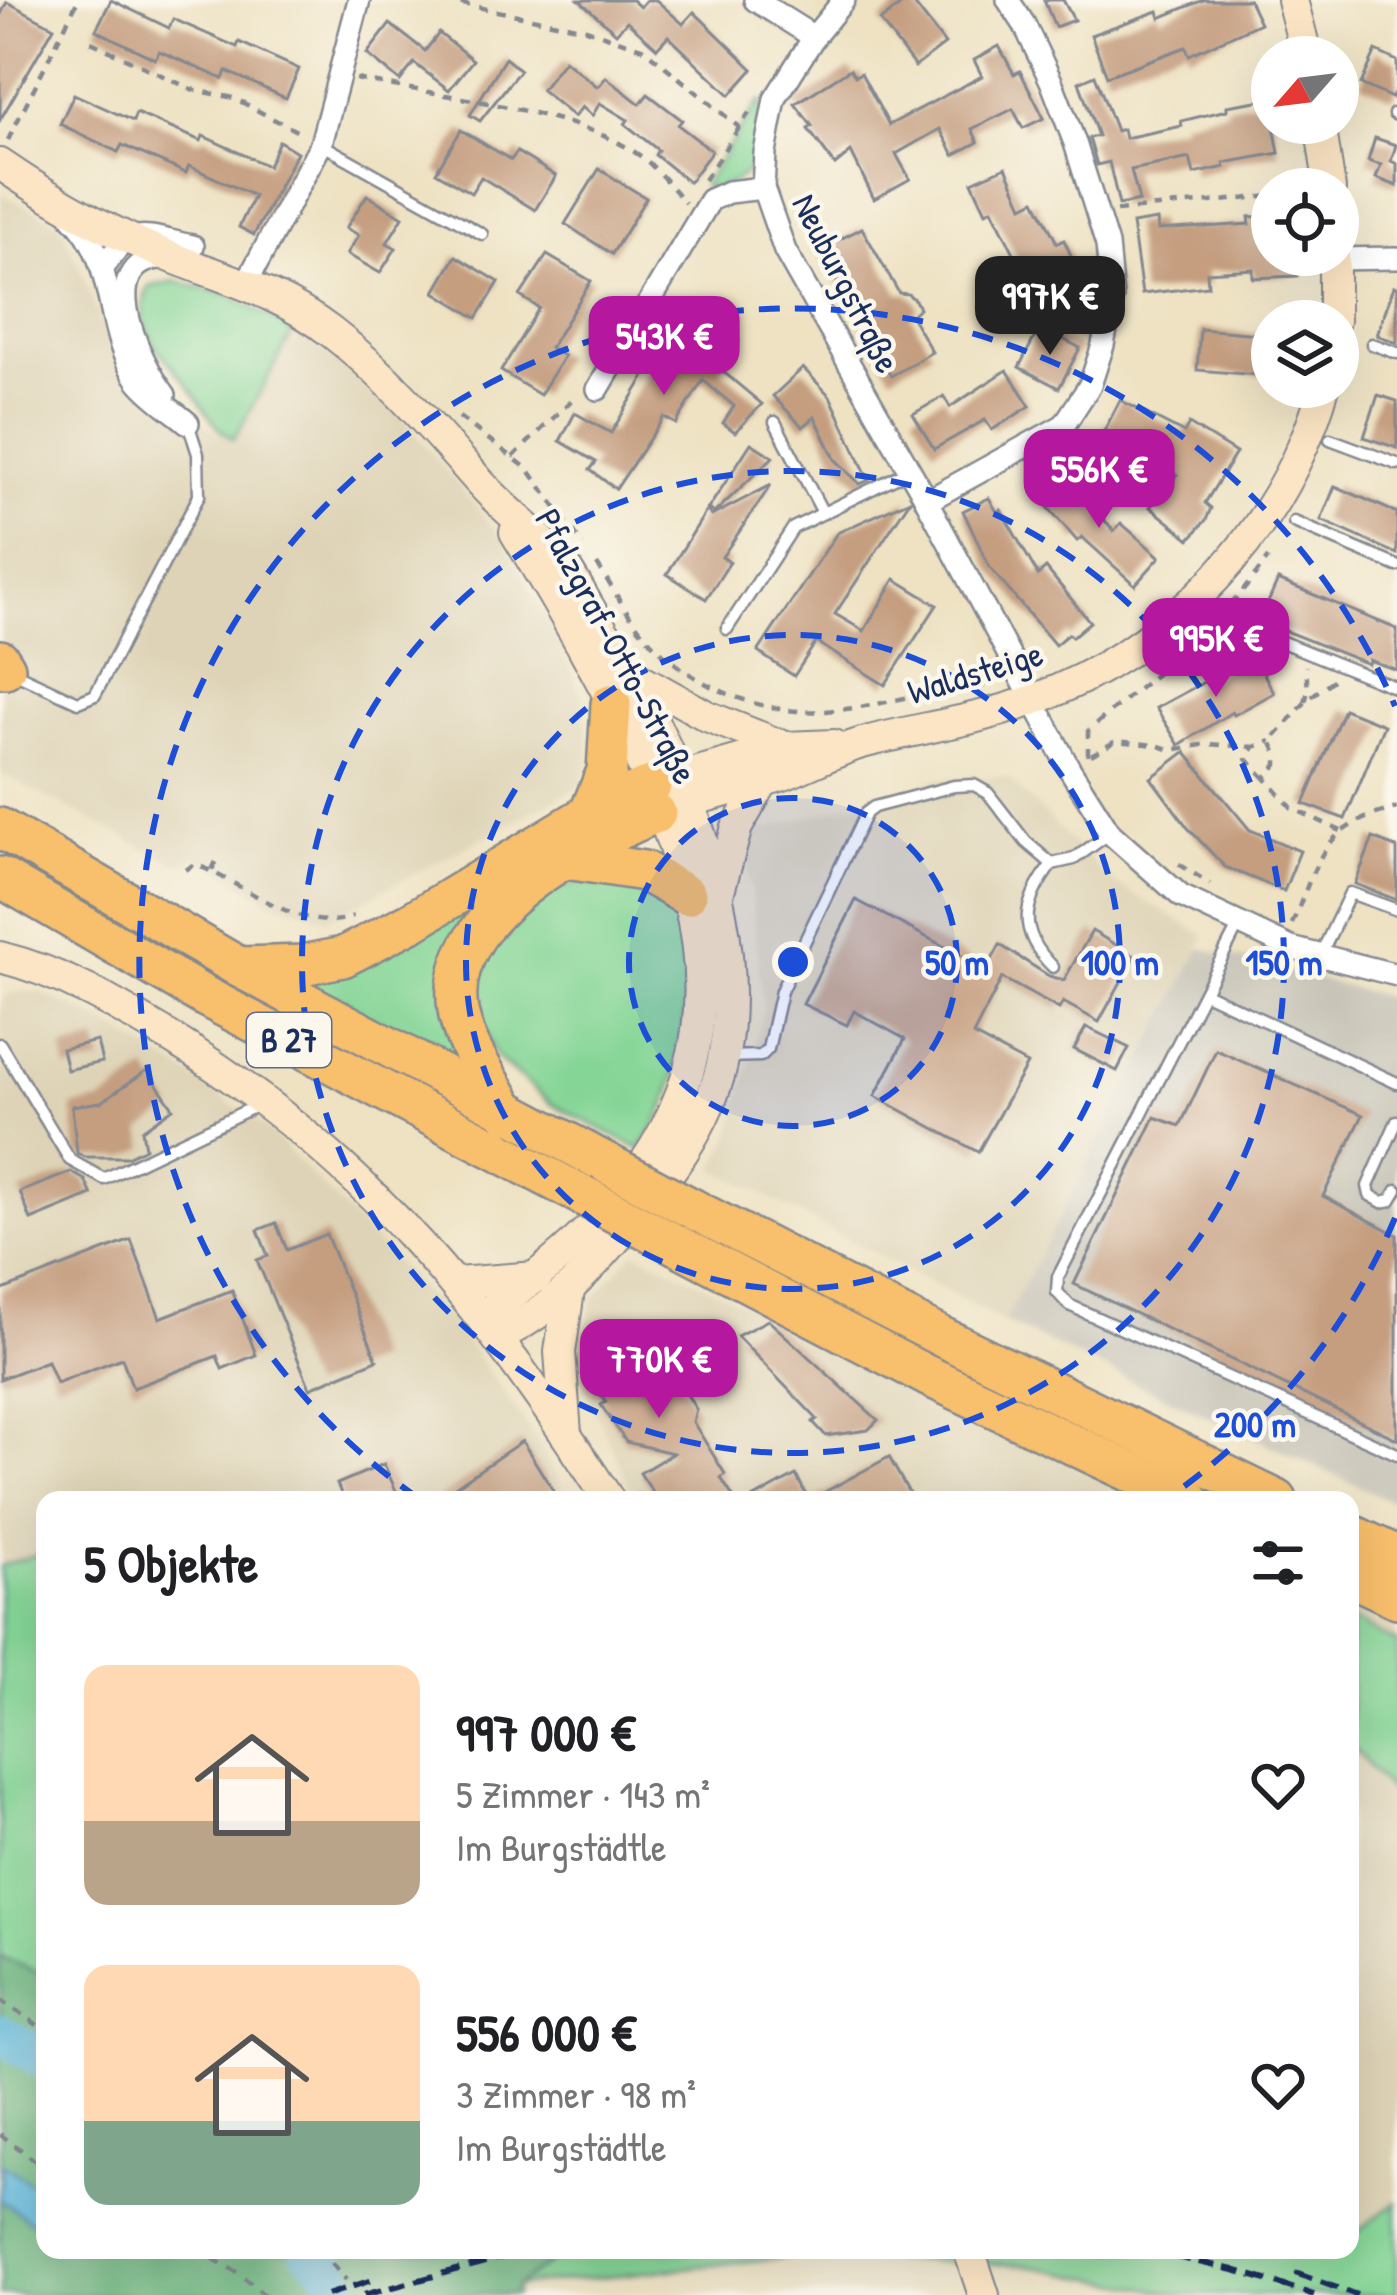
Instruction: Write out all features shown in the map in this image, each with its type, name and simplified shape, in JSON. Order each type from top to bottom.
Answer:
[{"type":"highway","points":[[589,814],[607,771],[621,689]]},
{"type":"highway","points":[[239,968],[302,965],[343,957],[413,921],[589,814],[669,794]]},
{"type":"highway","points":[[509,1114],[470,1045],[458,1013],[459,982],[470,947],[493,914],[526,884],[669,794]]},
{"type":"highway","name":"B 27","points":[[0,828],[239,968],[608,1164],[681,1225],[928,1376],[1171,1491]]},
{"type":"highway","points":[[566,859],[644,871],[702,896]]},
{"type":"highway","name":"B 27","points":[[0,877],[204,996],[582,1196],[681,1225],[946,1339],[1258,1491]]},
{"type":"highway","points":[[1359,1538],[1397,1556]]},
{"type":"highway","points":[[1359,1580],[1397,1598]]},
{"type":"street","points":[[247,282],[321,144],[359,0]]},
{"type":"street","points":[[755,0],[814,37]]},
{"type":"street","name":"Neuburgstraße","points":[[844,0],[814,37],[776,99],[763,188],[785,250],[910,470],[1032,701],[1110,833],[1180,896],[1238,926],[1319,957],[1397,975]]},
{"type":"street","points":[[926,501],[1064,425],[1090,385],[1112,298],[1107,245],[1051,81],[1008,0]]},
{"type":"street","points":[[1292,0],[1301,36]]},
{"type":"street","name":"Pfalzgraf-Otto-Straße","points":[[1,154],[299,308],[412,405],[496,501],[566,618],[621,689],[669,794],[726,954],[729,1008],[724,1057],[708,1105],[667,1178],[569,1291],[538,1316],[490,1326]]},
{"type":"street","name":"Pfalzgraf-Otto-Straße","points":[[0,164],[50,198],[130,237],[184,252]]},
{"type":"street","name":"Neuburgstraße","points":[[694,209],[728,192],[763,188]]},
{"type":"street","points":[[50,198],[87,232],[104,269],[109,308],[138,380],[188,423]]},
{"type":"street","points":[[598,389],[694,209]]},
{"type":"street","points":[[104,269],[117,246],[130,237]]},
{"type":"street","points":[[184,252],[141,262],[129,276],[124,293],[143,357],[157,384],[188,423]]},
{"type":"street","points":[[1359,257],[1397,258]]},
{"type":"street","name":"Waldsteige","points":[[669,794],[764,780],[858,744],[1032,701],[1073,683],[1169,625],[1246,545],[1287,485],[1324,408]]},
{"type":"street","points":[[621,689],[785,747]]},
{"type":"street","name":"Waldsteige","points":[[669,794],[785,747],[858,744]]},
{"type":"street","points":[[702,896],[764,780]]},
{"type":"street","name":"Pfalzgraf-Otto-Straße","points":[[490,1326],[594,1227],[652,1151],[678,1102],[700,1009],[702,896]]},
{"type":"street","name":"B 27","points":[[0,957],[70,980],[106,998],[268,1102],[386,1204],[490,1326]]},
{"type":"street","points":[[456,1283],[537,1277]]},
{"type":"street","points":[[566,1434],[560,1352],[569,1291]]},
{"type":"street","points":[[490,1326],[603,1491]]},
{"type":"street","points":[[972,2259],[984,2295]]},
{"type":"lane","points":[[321,144],[482,234]]},
{"type":"lane","points":[[1372,344],[1397,353]]},
{"type":"lane","points":[[776,422],[823,513]]},
{"type":"lane","points":[[2,665],[78,702],[94,695],[199,496],[198,454],[188,423]]},
{"type":"lane","points":[[1330,439],[1397,464]]},
{"type":"lane","points":[[727,629],[794,528],[910,470]]},
{"type":"lane","points":[[1294,522],[1397,566]]},
{"type":"lane","points":[[1267,635],[1397,688]]},
{"type":"lane","points":[[724,1057],[761,1057],[768,1048],[782,991],[866,814],[874,807],[974,785],[988,793],[1026,842],[1052,864]]},
{"type":"lane","points":[[1053,967],[1035,943],[1027,910],[1033,889],[1052,864],[1081,856],[1110,833]]},
{"type":"lane","points":[[1319,957],[1349,893],[1397,910]]},
{"type":"lane","points":[[1238,926],[1058,1277],[1057,1292],[1069,1306],[1397,1454]]},
{"type":"lane","points":[[1205,993],[1397,1083]]},
{"type":"lane","points":[[0,1044],[70,1160],[104,1179],[268,1102]]},
{"type":"lane","points":[[1397,1121],[1368,1186],[1370,1195],[1382,1202],[1397,1190]]},
{"type":"path","points":[[1,154],[78,0]]},
{"type":"path","points":[[443,0],[586,29],[644,49],[740,128]]},
{"type":"path","points":[[91,42],[191,89],[234,98],[321,144]]},
{"type":"path","points":[[339,75],[544,117],[606,137],[646,160],[694,209],[771,79],[783,88]]},
{"type":"path","points":[[1097,213],[1251,198]]},
{"type":"path","points":[[513,457],[584,388],[598,389]]},
{"type":"path","points":[[460,418],[528,469],[583,544]]},
{"type":"path","points":[[1294,522],[1223,617],[1162,673],[1088,730],[1089,757],[1116,741],[1171,751],[1207,744],[1254,747],[1271,741],[1332,681],[1344,677],[1360,686],[1367,676]]},
{"type":"path","points":[[596,563],[644,634],[680,668],[749,702],[825,712],[963,684]]},
{"type":"path","points":[[1223,617],[1267,635]]},
{"type":"path","points":[[1300,649],[1307,674],[1304,704]]},
{"type":"path","points":[[1264,778],[1277,765],[1271,741]]},
{"type":"path","points":[[1254,747],[1246,758],[1292,808],[1341,831]]},
{"type":"path","points":[[1275,920],[1291,928],[1323,850],[1341,831],[1397,808]]},
{"type":"path","points":[[212,870],[218,857]]},
{"type":"path","points":[[1176,862],[1220,890]]},
{"type":"path","points":[[186,869],[194,864],[212,870],[268,902],[313,918],[338,922],[356,914]]},
{"type":"path","points":[[0,2000],[36,2024]]},
{"type":"path","points":[[0,2134],[36,2161]]},
{"type":"path","points":[[214,2259],[264,2295]]},
{"type":"path","points":[[328,2259],[346,2280]]},
{"type":"shaded area","points":[[0,193],[60,223],[122,371],[235,444],[297,330],[395,409],[501,537],[553,628],[583,700],[590,756],[581,786],[328,919],[270,900],[195,856],[180,866],[0,773]]},
{"type":"shaded area","points":[[1007,777],[1111,881],[1205,936],[1004,1322],[715,1169],[732,1133],[763,1011],[745,835],[939,779]]},
{"type":"shaded area","points":[[1200,948],[1397,1000],[1397,1504],[1004,1322]]},
{"type":"shaded area","points":[[40,992],[109,1025],[268,1130],[455,1325],[531,1431],[564,1491],[36,1491],[36,1555],[0,1566],[0,1002],[9,993]]},
{"type":"shaded area","points":[[634,1252],[1131,1491],[632,1491],[585,1388],[578,1355],[593,1299]]},
{"type":"shaded area","points":[[1359,1601],[1397,1619],[1397,1643],[1359,1624]]},
{"type":"shaded area","points":[[1359,1755],[1397,1799],[1397,2202],[1359,2229]]},
{"type":"green space","points":[[763,102],[749,169],[710,191],[703,185]]},
{"type":"green space","points":[[176,281],[228,295],[294,330],[234,440],[215,423],[147,330],[143,317],[149,287]]},
{"type":"green space","points":[[559,842],[471,920],[470,1073],[284,974]]},
{"type":"green space","points":[[618,874],[656,890],[674,910],[686,964],[678,1061],[662,1114],[640,1149],[552,1104],[496,1057],[472,998],[479,954],[509,918],[561,887]]},
{"type":"green space","points":[[36,1555],[36,1971],[0,1957],[0,1566]]},
{"type":"green space","points":[[1359,1624],[1397,1643],[1397,1799],[1359,1755]]},
{"type":"green space","points":[[0,1957],[36,1971],[36,2259],[555,2259],[516,2286],[515,2295],[0,2295]]},
{"type":"green space","points":[[1397,2202],[1397,2295],[1184,2295],[1024,2265],[873,2259],[1359,2259],[1359,2229]]},
{"type":"green space","points":[[555,2259],[769,2259],[515,2286]]},
{"type":"water","points":[[2,2164],[36,2187],[36,2225],[0,2200]]},
{"type":"building","points":[[111,0],[169,28],[173,19],[299,69],[286,98],[226,71],[223,79],[159,51],[155,59],[96,30]]},
{"type":"building","points":[[579,0],[632,0],[640,7],[646,0],[656,0],[683,24],[694,12],[753,69],[730,95],[668,36],[657,48],[627,21],[616,33]]},
{"type":"building","points":[[907,0],[945,44],[915,67],[880,21]]},
{"type":"building","points":[[1044,0],[1063,0],[1074,20],[1055,27]]},
{"type":"building","points":[[1203,0],[1249,0],[1260,23],[1189,55],[1186,47],[1107,76],[1091,35],[1158,11],[1160,18]]},
{"type":"building","points":[[7,2],[54,27],[0,120],[0,16]]},
{"type":"building","points":[[390,24],[425,51],[439,33],[473,60],[449,90],[414,63],[400,81],[367,54]]},
{"type":"building","points":[[999,46],[1014,74],[1020,71],[1044,118],[1023,128],[1013,109],[972,129],[978,142],[954,155],[940,129],[896,154],[910,179],[874,199],[851,152],[835,165],[795,104],[850,69],[855,76],[861,73],[889,125],[982,76],[974,60]]},
{"type":"building","points":[[1376,51],[1397,61],[1397,88],[1392,98],[1361,84]]},
{"type":"building","points":[[505,58],[520,70],[480,121],[470,115]]},
{"type":"building","points":[[564,60],[598,87],[606,77],[640,104],[648,94],[682,120],[678,125],[712,151],[689,182],[655,155],[658,150],[625,124],[628,120],[600,103],[592,116],[582,107],[574,117],[541,90]]},
{"type":"building","points":[[1095,75],[1116,131],[1123,129],[1125,138],[1182,126],[1181,121],[1251,102],[1251,144],[1277,144],[1279,153],[1194,174],[1190,158],[1131,170],[1139,201],[1119,205],[1109,162],[1097,165],[1089,138],[1098,136],[1079,82]]},
{"type":"building","points":[[74,94],[133,121],[136,113],[201,141],[203,136],[268,166],[279,141],[297,152],[254,235],[239,227],[254,196],[189,166],[186,173],[122,145],[118,152],[60,124]]},
{"type":"building","points":[[461,130],[511,160],[517,152],[556,176],[535,210],[481,177],[471,193],[436,172]]},
{"type":"building","points":[[1375,138],[1396,145],[1391,161],[1397,164],[1397,186],[1376,178],[1381,165],[1368,161]]},
{"type":"building","points":[[1006,167],[1023,206],[1035,200],[1057,243],[1064,240],[1070,253],[1079,303],[1060,314],[1032,303],[1016,257],[972,182]]},
{"type":"building","points":[[599,169],[646,198],[612,254],[565,224]]},
{"type":"building","points":[[367,195],[403,217],[387,243],[396,248],[380,273],[347,254],[359,235],[346,228]]},
{"type":"building","points":[[1251,217],[1251,269],[1207,272],[1208,286],[1142,294],[1132,224],[1157,220],[1158,230],[1250,224]]},
{"type":"building","points":[[862,228],[899,293],[915,300],[919,308],[911,316],[932,352],[891,376],[819,250]]},
{"type":"building","points":[[547,255],[591,281],[550,348],[564,356],[540,395],[501,371],[539,308],[520,296]]},
{"type":"building","points":[[456,256],[499,282],[477,318],[435,292]]},
{"type":"building","points":[[1397,287],[1397,343],[1377,335]]},
{"type":"building","points":[[685,309],[739,341],[721,370],[762,404],[735,432],[723,423],[734,406],[703,380],[676,424],[664,417],[616,489],[590,470],[596,462],[560,441],[575,413],[611,433]]},
{"type":"building","points":[[1040,327],[1080,348],[1059,388],[1019,367]]},
{"type":"building","points":[[1200,329],[1251,333],[1251,375],[1197,370]]},
{"type":"building","points":[[803,368],[830,396],[869,480],[860,484],[835,459],[815,417],[803,427],[773,396]]},
{"type":"building","points":[[1007,370],[1030,406],[992,430],[985,420],[934,449],[913,414],[944,396],[950,407]]},
{"type":"building","points":[[1378,395],[1397,401],[1397,448],[1364,437]]},
{"type":"building","points":[[1120,400],[1184,433],[1189,424],[1236,453],[1205,503],[1211,508],[1206,520],[1190,539],[1150,507],[1177,475],[1102,435]]},
{"type":"building","points":[[751,443],[773,457],[714,513],[708,509]]},
{"type":"building","points":[[1063,473],[1114,531],[1121,523],[1160,557],[1135,585],[1082,537],[1077,541],[1047,506],[1052,502],[1043,491]]},
{"type":"building","points":[[771,485],[722,557],[730,562],[706,599],[667,574],[707,510],[711,516]]},
{"type":"building","points":[[1335,486],[1397,513],[1397,554],[1321,520]]},
{"type":"building","points":[[989,498],[997,512],[1001,510],[1038,575],[1046,568],[1090,622],[1072,637],[1068,634],[1055,645],[990,568],[963,511]]},
{"type":"building","points":[[910,500],[835,614],[864,631],[895,579],[937,605],[885,685],[816,642],[794,676],[758,652],[837,533]]},
{"type":"building","points":[[1278,580],[1397,629],[1397,670],[1369,660],[1368,664],[1260,621]]},
{"type":"building","points":[[1254,655],[1274,693],[1179,745],[1156,708]]},
{"type":"building","points":[[1344,709],[1384,725],[1345,819],[1304,804]]},
{"type":"building","points":[[1185,752],[1250,830],[1300,851],[1284,891],[1225,867],[1151,778]]},
{"type":"building","points":[[1373,838],[1397,848],[1397,900],[1355,884]]},
{"type":"building","points":[[856,900],[987,969],[1000,945],[1049,976],[1064,980],[1092,931],[1135,956],[1099,1022],[1063,1002],[1059,1009],[1002,978],[973,1035],[1027,1064],[978,1152],[875,1096],[905,1039],[854,1011],[847,1025],[803,1004]]},
{"type":"building","points":[[1086,1027],[1129,1048],[1117,1071],[1074,1049]]},
{"type":"building","points":[[97,1041],[102,1062],[67,1070],[62,1049]]},
{"type":"building","points":[[1216,1050],[1363,1115],[1323,1196],[1397,1235],[1397,1439],[1074,1284],[1155,1117],[1180,1126]]},
{"type":"building","points":[[147,1070],[173,1108],[142,1130],[145,1148],[127,1157],[77,1153],[72,1106],[101,1102]]},
{"type":"building","points":[[71,1172],[85,1180],[92,1195],[31,1220],[20,1192]]},
{"type":"building","points":[[276,1223],[287,1250],[326,1234],[377,1360],[310,1388],[257,1260],[268,1256],[258,1230]]},
{"type":"building","points":[[131,1240],[160,1318],[232,1290],[256,1355],[222,1369],[217,1356],[133,1388],[122,1358],[56,1383],[47,1361],[0,1379],[0,1291]]},
{"type":"building","points":[[768,1320],[878,1420],[868,1430],[826,1436],[813,1422],[817,1419],[737,1336]]},
{"type":"building","points":[[639,1333],[655,1338],[696,1409],[693,1422],[725,1474],[721,1478],[729,1491],[652,1491],[640,1473],[673,1453],[626,1442],[590,1379],[594,1365]]},
{"type":"building","points":[[522,1441],[553,1491],[449,1491]]},
{"type":"building","points":[[889,1457],[908,1491],[827,1491]]},
{"type":"building","points":[[384,1464],[396,1491],[340,1491],[337,1484]]},
{"type":"building","points":[[796,1475],[804,1491],[767,1491]]},
{"type":"waterway","points":[[0,2034],[36,2055]]},
{"type":"waterway","points":[[320,2259],[344,2295]]},
{"type":"railway","points":[[364,2295],[496,2259]]},
{"type":"railway","points":[[1186,2259],[1314,2295]]},
{"type":"railway","points":[[1295,2273],[1357,2295]]},
{"type":"railway","points":[[327,2295],[378,2278]]}]
